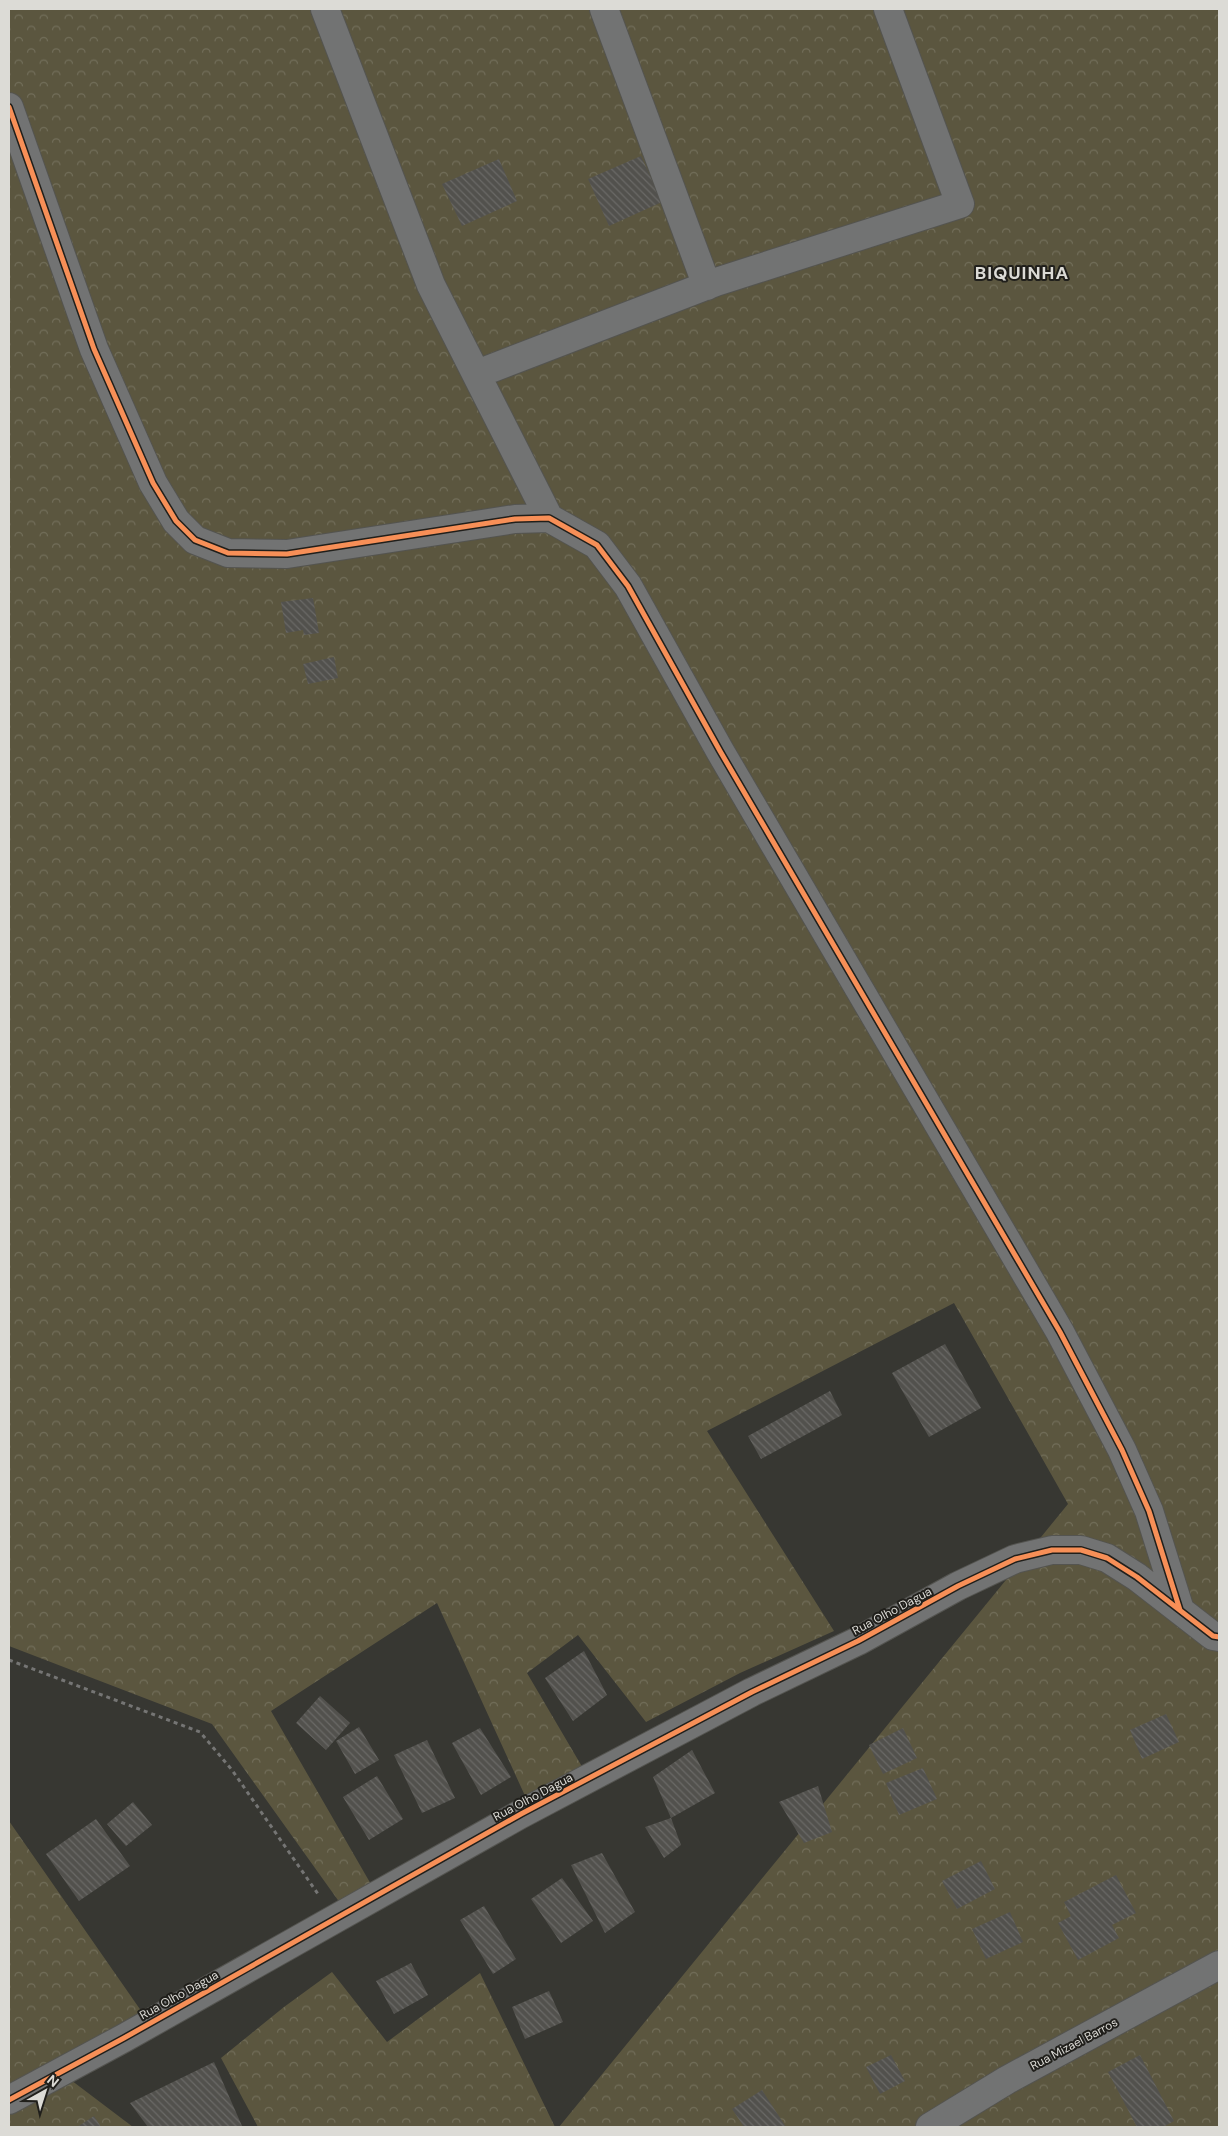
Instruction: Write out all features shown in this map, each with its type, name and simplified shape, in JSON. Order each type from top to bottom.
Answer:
[{"type":"street","points":[[325,9],[431,285],[549,518]]},
{"type":"street","points":[[604,9],[707,286]]},
{"type":"street","points":[[477,374],[707,286],[960,204],[888,9]]},
{"type":"street","points":[[9,107],[94,349],[153,483],[176,521],[195,540],[228,553],[287,554],[515,519],[549,518],[597,545],[628,586],[720,752],[1060,1332],[1122,1450],[1149,1511],[1180,1610]]},
{"type":"street","name":"Rua Olho Dagua","points":[[9,2100],[124,2038],[521,1814],[752,1692],[858,1641],[966,1582],[1015,1558],[1052,1550],[1081,1550],[1107,1558],[1137,1577],[1213,1636],[1219,1638]]},
{"type":"street","name":"Rua Mizael Barros","points":[[930,2127],[1006,2080],[1219,1965]]},
{"type":"path","points":[[9,1660],[200,1732],[232,1770],[336,1919]]},
{"type":"green space","points":[[9,9],[1219,9],[1219,2127],[559,2127],[1068,1504],[954,1303],[707,1431],[834,1631],[740,1673],[646,1722],[578,1635],[527,1673],[584,1770],[526,1798],[437,1603],[271,1711],[372,1886],[340,1903],[212,1724],[9,1646]]},
{"type":"green space","points":[[9,1821],[144,2015],[55,2068],[133,2127],[9,2127]]},
{"type":"green space","points":[[332,1972],[387,2042],[480,1973],[555,2127],[258,2127],[221,2058],[284,2007]]},
{"type":"building","points":[[641,156],[662,202],[609,226],[588,179]]},
{"type":"building","points":[[499,159],[517,201],[462,226],[442,184]]},
{"type":"building","points":[[313,598],[319,633],[304,635],[303,630],[286,633],[281,602]]},
{"type":"building","points":[[334,657],[338,678],[308,684],[303,664]]},
{"type":"building","points":[[945,1344],[981,1408],[929,1437],[892,1373]]},
{"type":"building","points":[[830,1391],[842,1415],[761,1459],[748,1436]]},
{"type":"building","points":[[584,1651],[607,1695],[573,1721],[545,1678]]},
{"type":"building","points":[[320,1696],[350,1723],[326,1750],[296,1723]]},
{"type":"building","points":[[1166,1714],[1179,1742],[1142,1759],[1130,1730]]},
{"type":"building","points":[[359,1727],[379,1760],[355,1774],[336,1741]]},
{"type":"building","points":[[480,1728],[511,1777],[481,1795],[452,1743]]},
{"type":"building","points":[[903,1728],[917,1758],[883,1774],[869,1745]]},
{"type":"building","points":[[427,1740],[455,1798],[422,1813],[394,1755]]},
{"type":"building","points":[[692,1750],[715,1793],[671,1818],[653,1777]]},
{"type":"building","points":[[923,1768],[937,1799],[899,1815],[886,1783]]},
{"type":"building","points":[[377,1776],[403,1819],[369,1840],[343,1797]]},
{"type":"building","points":[[818,1786],[832,1832],[804,1843],[779,1802]]},
{"type":"building","points":[[133,1802],[152,1825],[126,1846],[107,1824]]},
{"type":"building","points":[[671,1818],[681,1845],[664,1858],[645,1827]]},
{"type":"building","points":[[96,1819],[130,1866],[79,1901],[46,1854]]},
{"type":"building","points":[[602,1853],[635,1912],[605,1933],[571,1865]]},
{"type":"building","points":[[981,1861],[995,1889],[957,1909],[942,1881]]},
{"type":"building","points":[[1116,1875],[1136,1913],[1112,1925],[1119,1938],[1078,1960],[1058,1923],[1071,1916],[1064,1902]]},
{"type":"building","points":[[562,1878],[593,1921],[561,1943],[531,1899]]},
{"type":"building","points":[[484,1906],[516,1959],[493,1974],[460,1920]]},
{"type":"building","points":[[1010,1912],[1023,1942],[986,1959],[972,1929]]},
{"type":"building","points":[[411,1963],[428,1995],[394,2014],[376,1981]]},
{"type":"building","points":[[549,1991],[563,2022],[525,2039],[512,2007]]},
{"type":"building","points":[[891,2055],[905,2081],[880,2094],[866,2067]]},
{"type":"building","points":[[1140,2055],[1174,2121],[1163,2127],[1137,2127],[1108,2072]]},
{"type":"building","points":[[214,2062],[241,2127],[148,2127],[130,2103]]},
{"type":"building","points":[[762,2090],[786,2127],[744,2127],[732,2109]]},
{"type":"building","points":[[94,2116],[101,2127],[77,2127]]},
{"type":"cycle path","points":[[9,107],[94,349],[153,483],[176,521],[195,540],[228,553],[287,554],[515,519],[549,518],[597,545],[628,586],[720,751],[1060,1332],[1122,1450],[1149,1511],[1180,1610]]},
{"type":"cycle path","points":[[9,2100],[124,2038],[521,1814],[752,1692],[858,1641],[958,1586],[1015,1559],[1052,1550],[1081,1550],[1107,1558],[1137,1577],[1213,1636],[1219,1637]]},
{"type":"district","name":"BIQUINHA","points":[[1022,273]]}]
